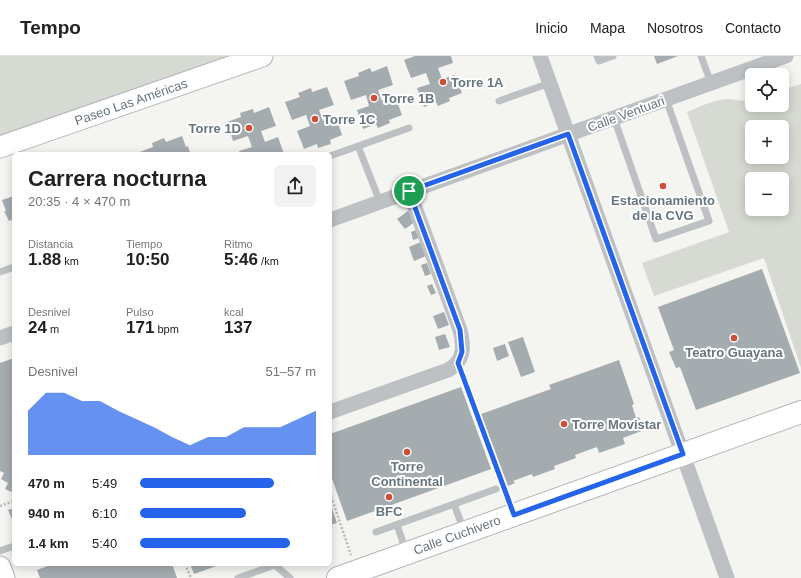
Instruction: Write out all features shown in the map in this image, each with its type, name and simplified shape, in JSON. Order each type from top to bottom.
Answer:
[{"type":"main road","name":"Paseo Las Américas","points":[[0,147],[262,56]]},
{"type":"main road","name":"Calle Cuchivero","points":[[347,575],[801,412]]},
{"type":"main road","points":[[0,567],[4,578]]},
{"type":"street","points":[[540,56],[727,578]]},
{"type":"street","name":"Calle Ventuari","points":[[332,219],[786,56]]},
{"type":"street","points":[[332,411],[448,370],[458,363],[462,352],[460,330],[409,191]]},
{"type":"street","points":[[0,338],[12,334]]},
{"type":"lane","points":[[597,56],[599,61],[613,56]]},
{"type":"lane","points":[[701,56],[711,83]]},
{"type":"lane","points":[[499,101],[550,83]]},
{"type":"lane","points":[[614,118],[656,239],[709,221],[666,99]]},
{"type":"lane","points":[[332,155],[409,128]]},
{"type":"lane","points":[[358,146],[380,202]]},
{"type":"lane","points":[[0,272],[12,268]]},
{"type":"lane","points":[[376,532],[496,489]]},
{"type":"lane","points":[[454,504],[465,533]]},
{"type":"lane","points":[[397,525],[407,553]]},
{"type":"lane","points":[[0,551],[12,547]]},
{"type":"lane","points":[[238,578],[272,566]]},
{"type":"lane","points":[[276,566],[290,578]]},
{"type":"path","points":[[458,363],[504,486]]},
{"type":"path","points":[[0,506],[12,502]]},
{"type":"path","points":[[332,503],[347,575]]},
{"type":"path","points":[[186,566],[191,578]]},
{"type":"shaded area","points":[[0,56],[229,56],[0,139]]},
{"type":"shaded area","points":[[801,84],[801,368],[764,258],[654,296],[642,263],[729,232],[687,112],[711,102],[727,99],[745,101],[745,112],[789,112],[789,88]]},
{"type":"building","name":"Torre 1A","points":[[415,56],[451,56],[453,63],[438,68],[442,79],[455,75],[462,93],[449,98],[450,101],[438,106],[436,102],[424,107],[417,88],[430,84],[426,73],[411,78],[404,60]]},
{"type":"building","points":[[654,56],[678,56],[657,64]]},
{"type":"building","name":"Torre 1B","points":[[387,66],[393,85],[378,90],[382,101],[395,96],[402,115],[389,120],[390,123],[378,128],[376,124],[363,129],[357,110],[369,106],[366,95],[351,100],[344,81],[359,76],[358,73],[370,68],[372,72]]},
{"type":"building","name":"Torre 1C","points":[[327,87],[334,105],[319,110],[323,121],[336,117],[342,135],[330,140],[331,144],[318,148],[317,144],[304,149],[297,131],[310,126],[306,115],[292,120],[285,102],[300,97],[298,93],[311,88],[312,92]]},
{"type":"building","name":"Torre 1D","points":[[269,107],[276,126],[261,131],[265,142],[278,137],[283,152],[239,152],[252,147],[248,136],[233,141],[227,122],[241,117],[240,113],[253,109],[254,113]]},
{"type":"building","points":[[182,136],[190,152],[140,152],[153,147],[152,143],[164,138],[166,142]]},
{"type":"building","points":[[12,197],[12,220],[9,221],[4,211],[6,211],[2,200]]},
{"type":"building","points":[[408,211],[416,221],[405,229],[397,219]]},
{"type":"building","points":[[416,230],[419,238],[413,240],[411,232]]},
{"type":"building","points":[[421,242],[426,256],[414,261],[409,247]]},
{"type":"building","points":[[427,263],[431,274],[425,276],[421,265]]},
{"type":"building","points":[[762,269],[800,373],[696,410],[680,367],[676,368],[669,352],[674,350],[658,307]]},
{"type":"building","points":[[432,284],[436,293],[431,295],[427,286]]},
{"type":"building","points":[[444,312],[449,325],[438,329],[433,316]]},
{"type":"building","points":[[445,334],[450,347],[439,350],[435,337]]},
{"type":"building","points":[[523,337],[535,372],[521,377],[508,342]]},
{"type":"building","points":[[505,344],[509,356],[497,361],[493,348]]},
{"type":"building","points":[[12,359],[12,492],[5,489],[8,483],[1,479],[4,473],[0,471],[0,363]]},
{"type":"building","name":"Torre Movistar","points":[[619,360],[634,404],[632,405],[636,418],[639,417],[644,430],[623,438],[625,444],[599,453],[597,447],[575,455],[576,458],[554,466],[555,469],[533,477],[532,474],[513,481],[515,483],[508,486],[481,414],[551,389],[549,385]]},
{"type":"building","name":"Torre Continental","points":[[461,387],[491,469],[347,521],[332,479],[332,433]]},
{"type":"building","points":[[12,509],[12,519],[8,510]]},
{"type":"building","points":[[332,509],[337,523],[332,524]]},
{"type":"building","points":[[48,566],[173,566],[177,578],[40,578],[37,570]]},
{"type":"building","points":[[191,566],[216,566],[194,574]]},
{"type":"place","name":"Torre 1A","points":[[443,82]]},
{"type":"place","name":"Torre 1B","points":[[374,98]]},
{"type":"place","name":"Torre 1C","points":[[315,119]]},
{"type":"place","name":"Torre 1D","points":[[249,128]]},
{"type":"place","name":"Estacionamiento de la CVG","points":[[663,186]]},
{"type":"place","name":"Teatro Guayana","points":[[734,338]]},
{"type":"place","name":"Torre Movistar","points":[[564,424]]},
{"type":"place","name":"Torre Continental","points":[[407,452]]},
{"type":"place","name":"BFC","points":[[389,497]]},
{"type":"route","points":[[568,134],[683,454],[514,515],[458,363],[461,358],[463,346],[460,330],[409,191],[568,134]]}]
